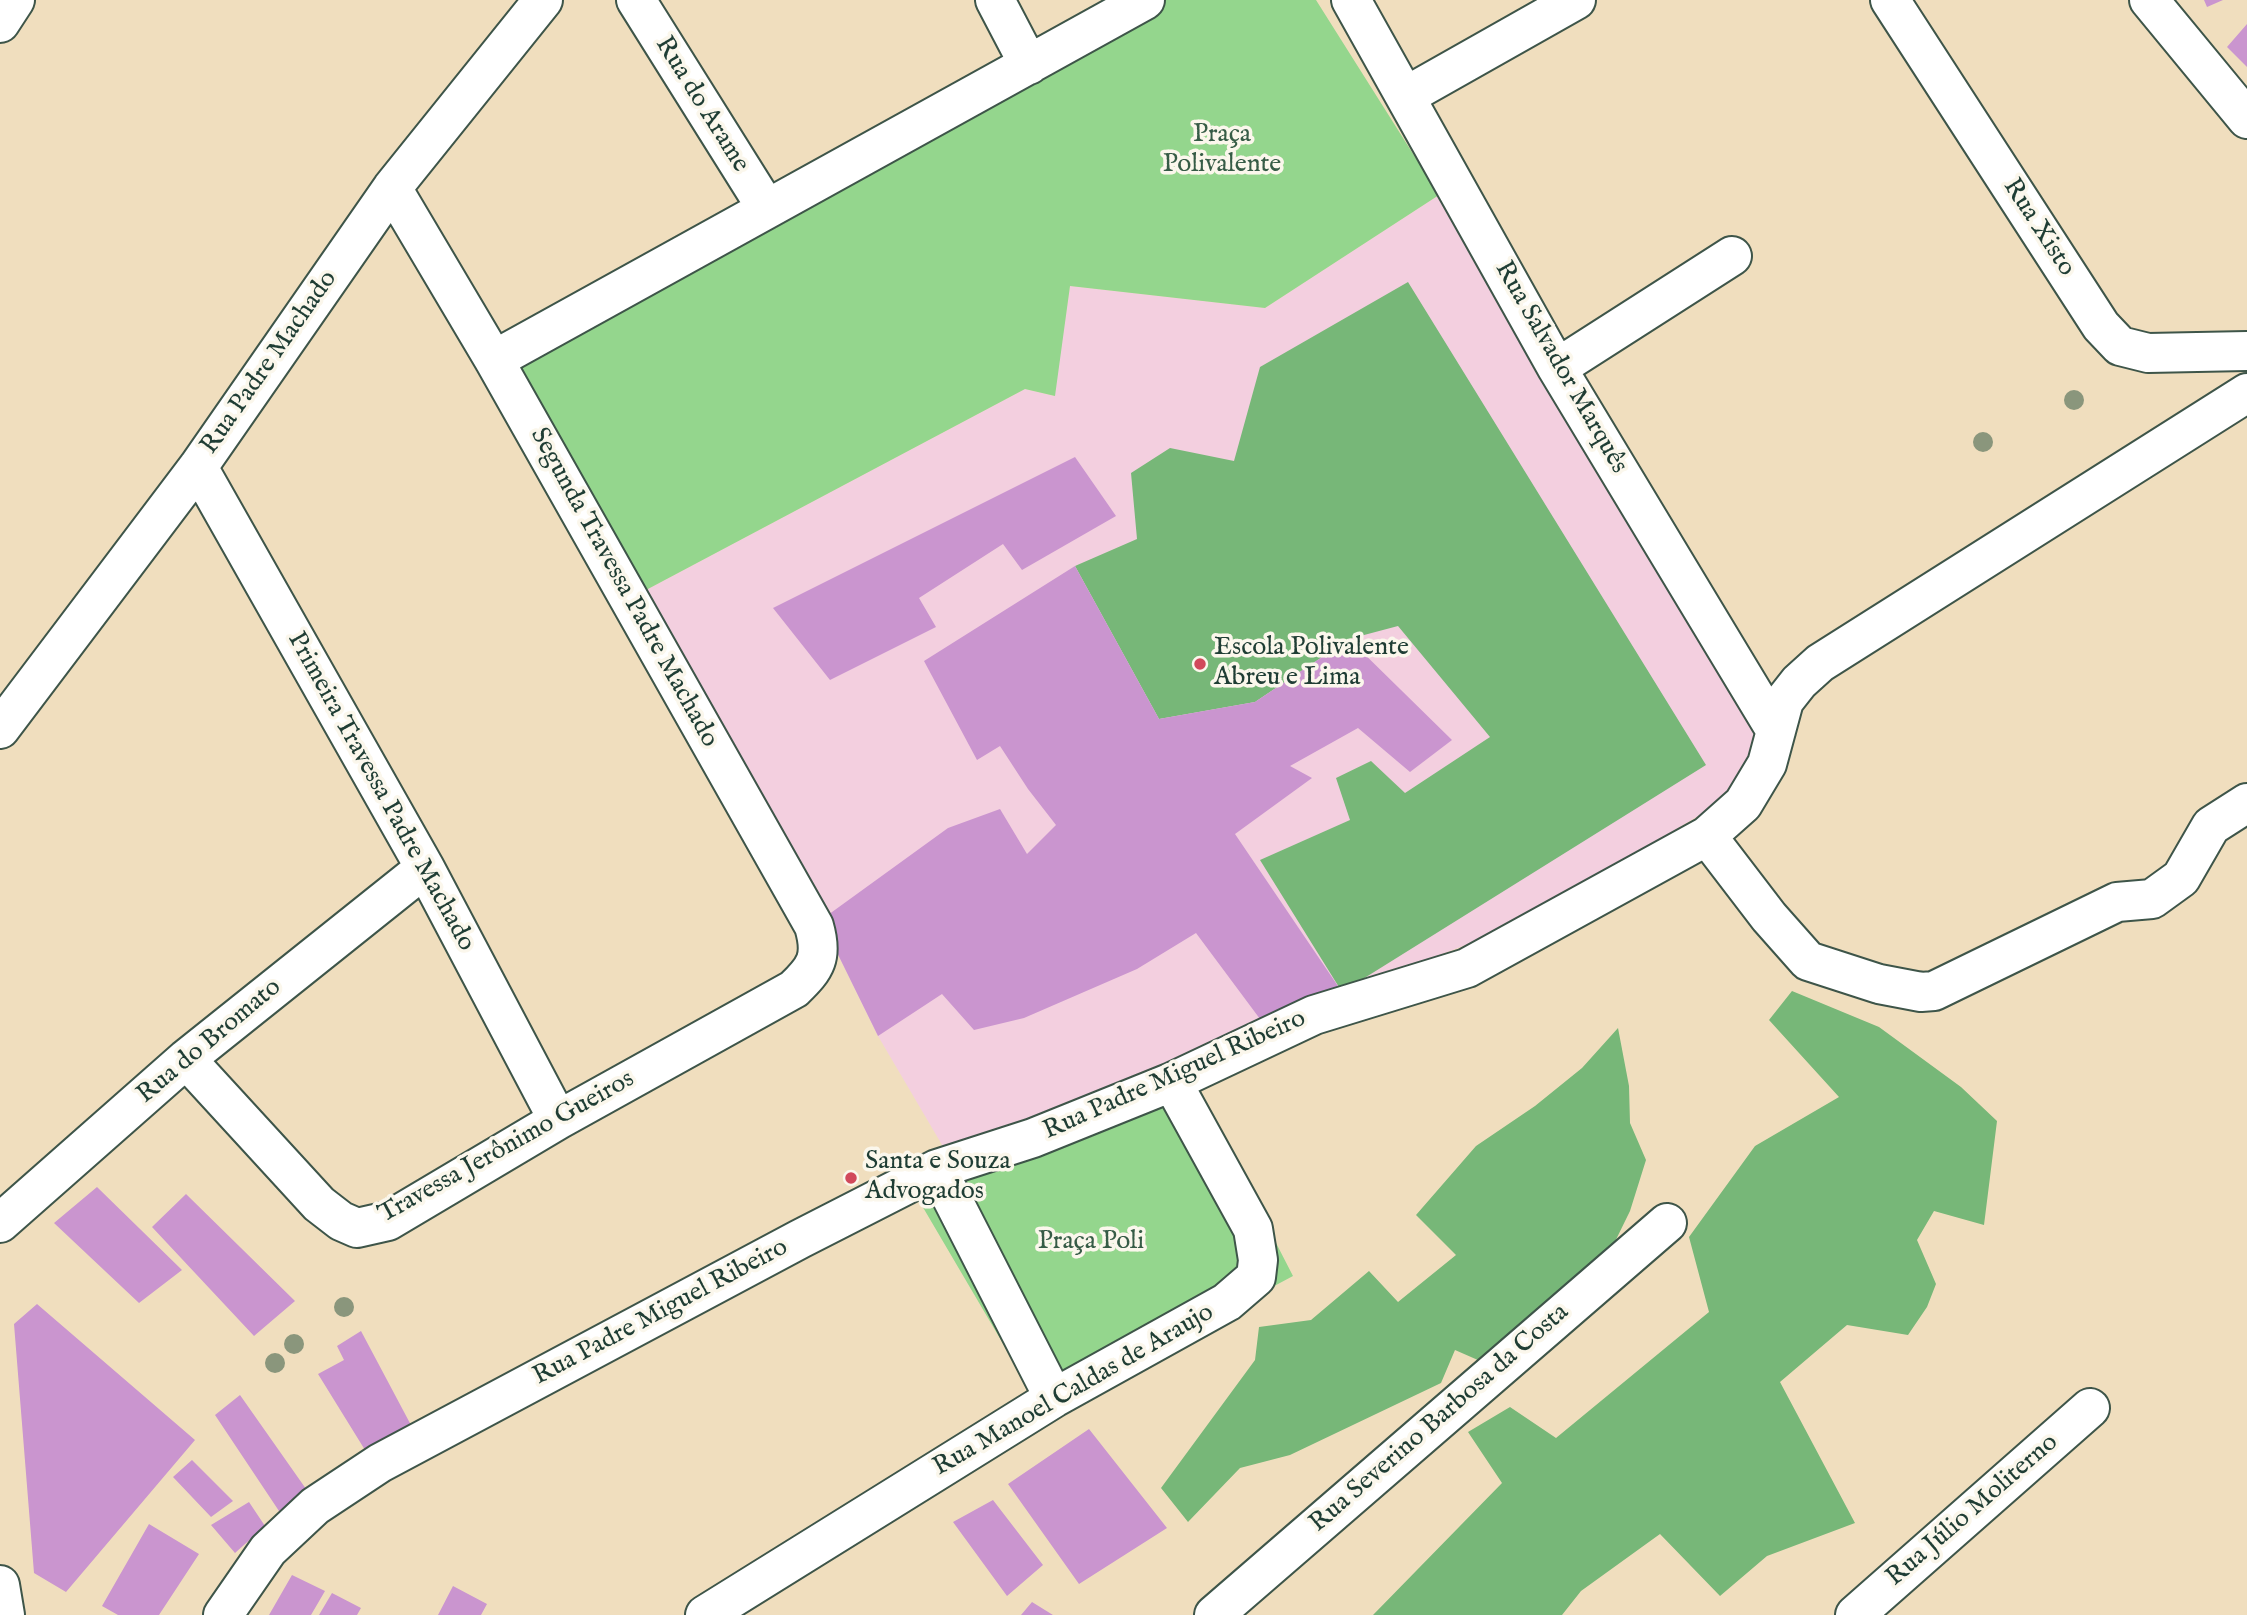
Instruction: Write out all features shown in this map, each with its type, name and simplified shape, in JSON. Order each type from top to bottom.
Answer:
[{"type":"street","points":[[0,23],[15,0]]},
{"type":"street","name":"Rua Padre Machado","points":[[0,729],[198,467],[392,188],[543,0]]},
{"type":"street","name":"Rua do Arame","points":[[636,0],[767,209]]},
{"type":"street","points":[[995,0],[1029,65]]},
{"type":"street","points":[[494,360],[1145,0]]},
{"type":"street","name":"Rua Salvador Marquês","points":[[1351,0],[1558,368],[1776,731]]},
{"type":"street","points":[[1406,96],[1576,0]]},
{"type":"street","name":"Rua Xisto","points":[[1890,0],[2101,326],[2120,346],[2148,353],[2247,351]]},
{"type":"street","points":[[2149,0],[2247,119]]},
{"type":"street","name":"Segunda Travessa Padre Machado","points":[[392,188],[494,360],[814,926],[818,939],[818,956],[812,972],[794,989]]},
{"type":"street","points":[[1558,368],[1732,256]]},
{"type":"street","name":"Rua Padre Miguel Ribeiro","points":[[223,1615],[268,1550],[315,1506],[380,1463],[800,1239],[937,1169],[1033,1138],[1172,1082],[1314,1015],[1467,968],[1707,835],[1743,804],[1767,764],[1784,701],[1819,663],[2247,393]]},
{"type":"street","name":"Primeira Travessa Padre Machado","points":[[198,467],[425,868],[558,1119]]},
{"type":"street","points":[[1707,835],[1769,917],[1808,961],[1879,985],[1921,992],[1934,991],[2117,902],[2152,899],[2180,878],[2211,826],[2247,803]]},
{"type":"street","name":"Rua do Bromato","points":[[0,1223],[186,1059],[425,868]]},
{"type":"street","name":"Travessa Jerônimo Gueiros","points":[[186,1059],[319,1204],[341,1221],[357,1228],[388,1221],[558,1119],[794,989]]},
{"type":"street","name":"Rua Manoel Caldas de Araujo","points":[[705,1615],[1054,1398],[1227,1302],[1256,1278],[1258,1260],[1253,1229],[1172,1082]]},
{"type":"street","points":[[937,1169],[1054,1398]]},
{"type":"street","name":"Rua Severino Barbosa da Costa","points":[[1214,1615],[1667,1223]]},
{"type":"street","name":"Rua Júlio Moliterno","points":[[1855,1615],[2090,1408]]},
{"type":"street","points":[[0,1585],[5,1615]]},
{"type":"shaded area","name":"Escola Polivalente Abreu e Lima","points":[[1439,195],[1759,739],[1733,795],[1515,926],[1263,1023],[955,1167],[878,1036],[821,920],[646,590],[1025,389],[1054,396],[1070,286],[1265,308]]},
{"type":"green space","name":"Praça Polivalente","points":[[1166,0],[1316,0],[1439,195],[1265,308],[1070,286],[1055,396],[1025,389],[646,590],[507,362]]},
{"type":"green space","points":[[1408,282],[1706,765],[1342,992],[1260,860],[1350,820],[1336,778],[1371,761],[1405,793],[1490,737],[1398,626],[1349,639],[1255,702],[1159,719],[1075,566],[1137,539],[1131,473],[1170,448],[1234,461],[1260,367]]},
{"type":"green space","points":[[1792,991],[1879,1027],[1961,1087],[1997,1121],[1984,1225],[1934,1211],[1917,1240],[1936,1284],[1927,1307],[1908,1335],[1847,1325],[1780,1382],[1855,1523],[1767,1556],[1720,1596],[1660,1534],[1581,1591],[1562,1615],[1373,1615],[1502,1483],[1468,1432],[1510,1407],[1556,1438],[1709,1312],[1689,1237],[1755,1146],[1839,1097],[1769,1020]]},
{"type":"green space","points":[[1618,1028],[1629,1086],[1630,1123],[1646,1160],[1630,1211],[1607,1258],[1487,1364],[1455,1350],[1441,1383],[1290,1455],[1240,1468],[1188,1522],[1161,1488],[1255,1360],[1259,1327],[1311,1320],[1369,1271],[1398,1302],[1456,1255],[1416,1215],[1476,1146],[1535,1106],[1582,1068]]},
{"type":"green space","name":"Praça Poli","points":[[1185,1066],[1293,1276],[1042,1410],[911,1187]]},
{"type":"building","points":[[2204,0],[2223,0],[2207,7]]},
{"type":"building","points":[[2247,24],[2247,67],[2227,47]]},
{"type":"building","points":[[1075,457],[1116,516],[1022,570],[1003,544],[919,598],[936,627],[830,680],[773,608]]},
{"type":"building","points":[[1075,566],[1159,719],[1255,702],[1349,639],[1452,740],[1410,772],[1358,728],[1290,766],[1312,778],[1235,834],[1342,992],[1263,1023],[1196,933],[1137,969],[1024,1018],[974,1030],[942,994],[878,1036],[821,920],[948,828],[1000,809],[1027,854],[1056,825],[1000,746],[977,760],[924,661]]},
{"type":"building","points":[[97,1187],[182,1270],[139,1303],[54,1223]]},
{"type":"building","points":[[186,1194],[295,1301],[254,1336],[152,1227]]},
{"type":"building","points":[[37,1304],[195,1440],[66,1592],[34,1573],[14,1324]]},
{"type":"building","points":[[361,1331],[412,1427],[365,1450],[318,1374],[344,1360],[337,1346]]},
{"type":"building","points":[[240,1395],[311,1496],[281,1514],[215,1415]]},
{"type":"building","points":[[1089,1429],[1167,1528],[1079,1584],[1008,1484]]},
{"type":"building","points":[[192,1460],[233,1501],[211,1517],[173,1477]]},
{"type":"building","points":[[993,1500],[1043,1565],[1007,1596],[953,1522]]},
{"type":"building","points":[[249,1502],[265,1526],[235,1553],[211,1525]]},
{"type":"building","points":[[149,1524],[199,1554],[159,1615],[118,1615],[102,1606]]},
{"type":"building","points":[[292,1575],[325,1591],[311,1615],[269,1615]]},
{"type":"building","points":[[453,1586],[487,1604],[481,1615],[438,1615]]},
{"type":"building","points":[[332,1593],[361,1608],[357,1615],[319,1615]]},
{"type":"building","points":[[1032,1602],[1053,1615],[1021,1615]]},
{"type":"place","name":"Escola Polivalente Abreu e Lima","points":[[1200,664]]},
{"type":"place","name":"Santa e Souza Advogados","points":[[851,1178]]}]
